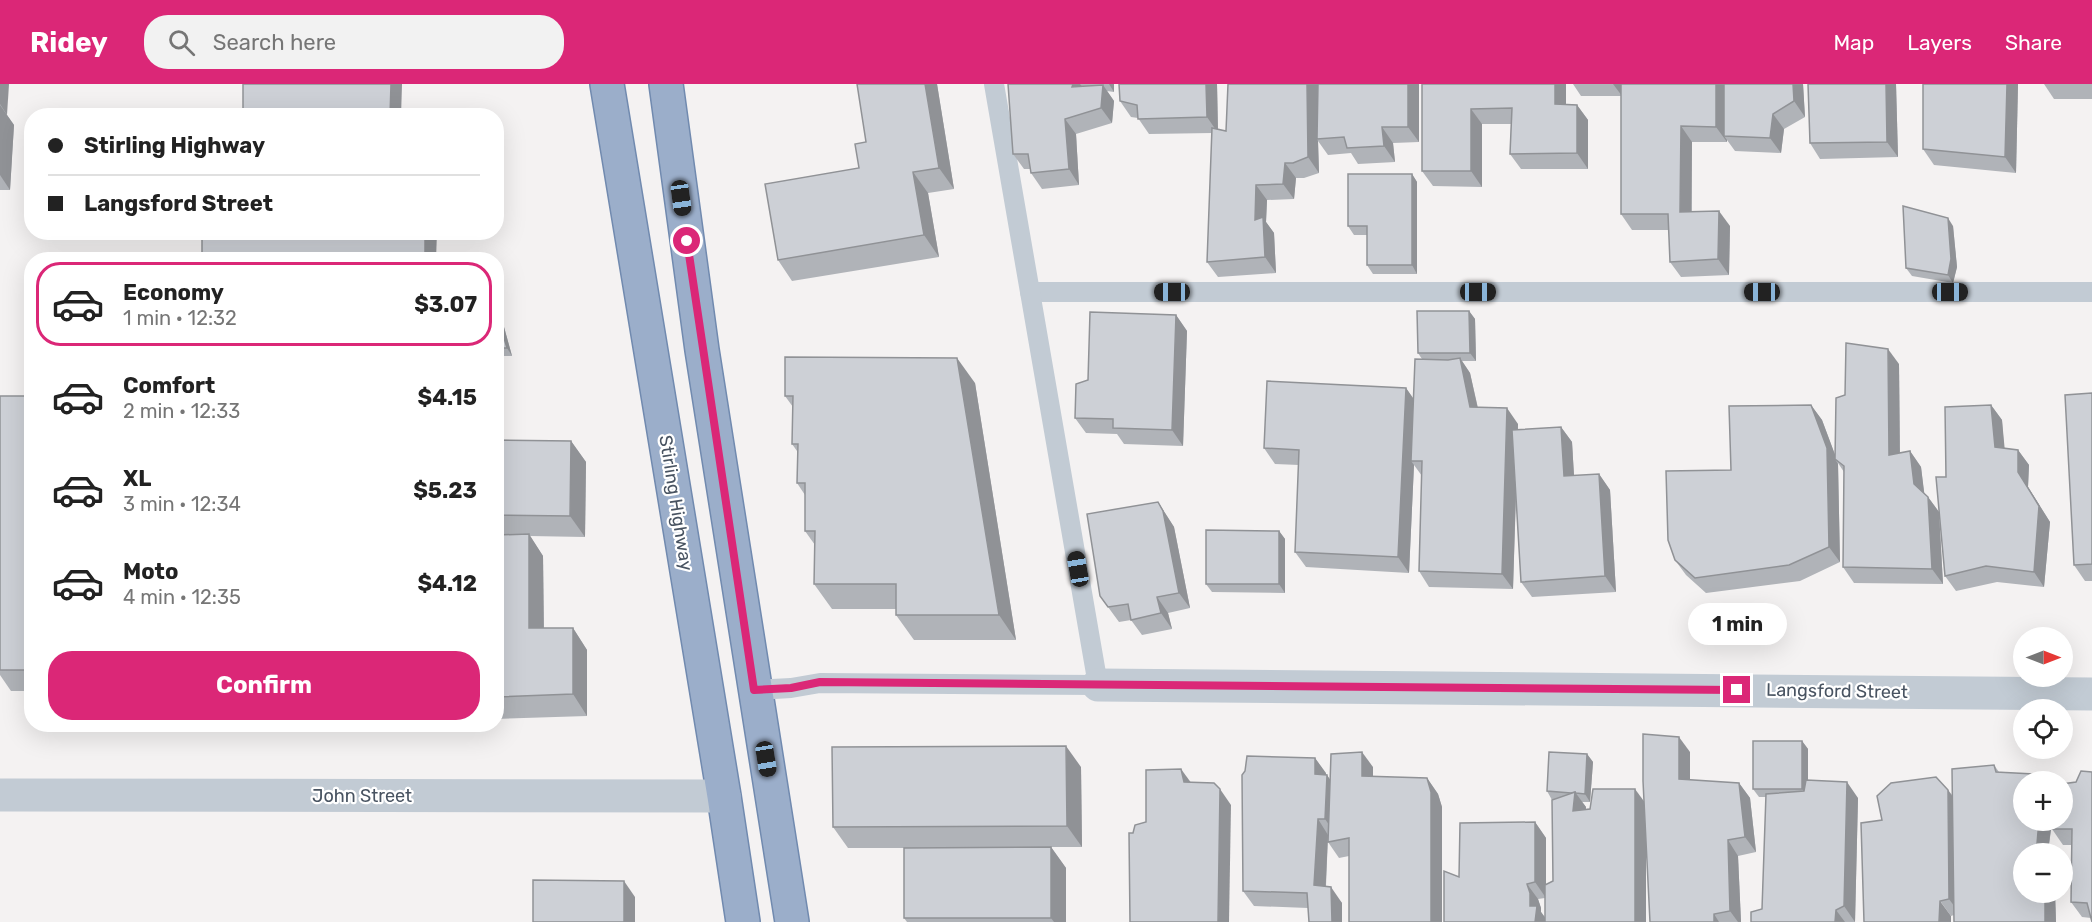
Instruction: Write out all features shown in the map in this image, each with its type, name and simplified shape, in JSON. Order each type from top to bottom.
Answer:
[{"type":"highway","name":"Stirling Highway","points":[[607,84],[743,922]]},
{"type":"highway","points":[[666,84],[702,350],[792,922]]},
{"type":"street","name":"Langsford Street","points":[[1098,684],[2092,694]]},
{"type":"street","name":"John Street","points":[[0,795],[724,796]]},
{"type":"lane","points":[[994,84],[1098,684]]},
{"type":"lane","points":[[1030,292],[2092,292]]},
{"type":"lane","name":"Langsford Street","points":[[754,690],[791,688],[820,682],[1098,684]]},
{"type":"building","points":[[243,84],[391,84],[390,108],[243,108]]},
{"type":"building","points":[[857,84],[925,84],[939,168],[913,172],[924,235],[778,260],[765,184],[859,168],[855,144],[866,142]]},
{"type":"building","points":[[1008,84],[1073,84],[1072,87],[1103,85],[1101,108],[1065,119],[1069,169],[1031,173],[1028,154],[1013,154]]},
{"type":"building","points":[[1119,84],[1206,84],[1207,117],[1138,119],[1137,105],[1120,101]]},
{"type":"building","points":[[1228,84],[1307,84],[1308,157],[1293,163],[1285,163],[1283,184],[1256,185],[1255,220],[1263,217],[1265,257],[1207,262],[1212,128],[1226,131]]},
{"type":"building","points":[[1318,84],[1408,84],[1408,127],[1382,127],[1384,146],[1347,148],[1344,137],[1317,139]]},
{"type":"building","points":[[1422,84],[1555,84],[1555,104],[1577,105],[1577,153],[1510,154],[1512,108],[1471,109],[1471,171],[1422,171]]},
{"type":"building","points":[[1621,84],[1716,84],[1716,127],[1681,126],[1680,212],[1719,211],[1718,259],[1670,262],[1668,214],[1621,214]]},
{"type":"building","points":[[1724,84],[1793,84],[1794,101],[1773,114],[1770,138],[1724,136]]},
{"type":"building","points":[[1808,84],[1886,84],[1887,142],[1810,143]]},
{"type":"building","points":[[1923,84],[2007,84],[2005,157],[1923,149]]},
{"type":"building","points":[[1348,174],[1412,174],[1412,265],[1367,265],[1367,226],[1348,226]]},
{"type":"building","points":[[1903,206],[1948,218],[1951,259],[1948,275],[1906,268]]},
{"type":"building","points":[[202,240],[425,240],[425,252],[202,252]]},
{"type":"building","points":[[1417,311],[1469,311],[1470,353],[1418,353]]},
{"type":"building","points":[[1090,312],[1176,315],[1172,430],[1113,428],[1113,419],[1075,418],[1076,384],[1088,380]]},
{"type":"building","points":[[1846,343],[1888,349],[1889,455],[1910,451],[1914,484],[1928,497],[1932,569],[1843,567],[1844,466],[1835,459],[1836,398],[1845,395]]},
{"type":"building","points":[[785,357],[957,358],[999,615],[896,615],[896,584],[814,584],[815,531],[805,531],[805,483],[797,483],[798,444],[792,444],[793,396],[785,396]]},
{"type":"building","points":[[1460,358],[1470,407],[1507,408],[1502,574],[1419,571],[1422,461],[1411,461],[1415,359]]},
{"type":"building","points":[[1267,381],[1406,388],[1398,557],[1295,552],[1299,450],[1264,448]]},
{"type":"building","points":[[2092,393],[2092,564],[2074,565],[2065,395]]},
{"type":"building","points":[[0,396],[24,396],[24,670],[0,670]]},
{"type":"building","points":[[1811,405],[1827,448],[1829,547],[1789,565],[1695,578],[1675,560],[1668,540],[1666,471],[1731,470],[1729,406]]},
{"type":"building","points":[[1991,405],[1995,447],[2018,450],[2018,472],[2039,506],[2034,572],[1986,566],[1945,576],[1936,477],[1946,477],[1945,407]]},
{"type":"building","points":[[1561,427],[1564,476],[1599,474],[1605,576],[1521,582],[1512,430]]},
{"type":"building","points":[[504,440],[571,441],[570,516],[504,515]]},
{"type":"building","points":[[1158,502],[1163,511],[1179,593],[1157,597],[1161,613],[1131,620],[1128,604],[1108,607],[1100,596],[1087,514]]},
{"type":"building","points":[[1206,530],[1279,531],[1279,584],[1206,584]]},
{"type":"building","points":[[529,534],[529,628],[573,628],[573,694],[504,697],[504,535]]},
{"type":"building","points":[[1643,734],[1679,737],[1679,779],[1739,783],[1745,837],[1728,840],[1730,911],[1714,914],[1714,922],[1650,922]]},
{"type":"building","points":[[1753,741],[1802,741],[1802,789],[1753,789]]},
{"type":"building","points":[[1066,746],[1067,826],[833,827],[832,747]]},
{"type":"building","points":[[1362,752],[1362,776],[1427,778],[1431,792],[1431,922],[1349,922],[1349,838],[1328,842],[1331,754]]},
{"type":"building","points":[[1549,752],[1587,754],[1585,794],[1547,791]]},
{"type":"building","points":[[1247,756],[1315,758],[1315,774],[1327,775],[1325,819],[1318,819],[1314,885],[1331,887],[1332,922],[1309,922],[1307,893],[1243,891],[1242,775],[1245,771]]},
{"type":"building","points":[[1994,765],[1996,772],[2013,773],[2013,831],[2038,831],[2037,843],[2013,843],[2013,903],[2045,903],[2045,922],[1954,922],[1952,769]]},
{"type":"building","points":[[1181,769],[1184,782],[1214,783],[1220,789],[1218,922],[1130,922],[1129,833],[1133,833],[1135,825],[1146,822],[1146,770]]},
{"type":"building","points":[[2081,771],[2092,772],[2092,922],[2087,903],[2073,902],[2073,782],[2076,782]]},
{"type":"building","points":[[1936,777],[1948,790],[1949,899],[1940,901],[1939,922],[1864,922],[1861,823],[1882,820],[1877,796],[1891,783]]},
{"type":"building","points":[[1806,780],[1847,782],[1844,906],[1836,910],[1835,922],[1751,922],[1751,912],[1762,909],[1766,794],[1804,791]]},
{"type":"building","points":[[1593,789],[1635,789],[1635,922],[1545,922],[1545,885],[1553,881],[1552,800],[1575,792],[1573,811],[1590,809]]},
{"type":"building","points":[[1535,822],[1535,882],[1527,884],[1530,906],[1537,906],[1535,922],[1444,922],[1444,871],[1459,877],[1460,823]]},
{"type":"building","points":[[1051,847],[1051,918],[904,918],[904,848]]},
{"type":"building","points":[[533,880],[624,881],[624,922],[533,922]]},
{"type":"route","points":[[687,241],[754,690],[791,688],[820,682],[1737,690]]}]
